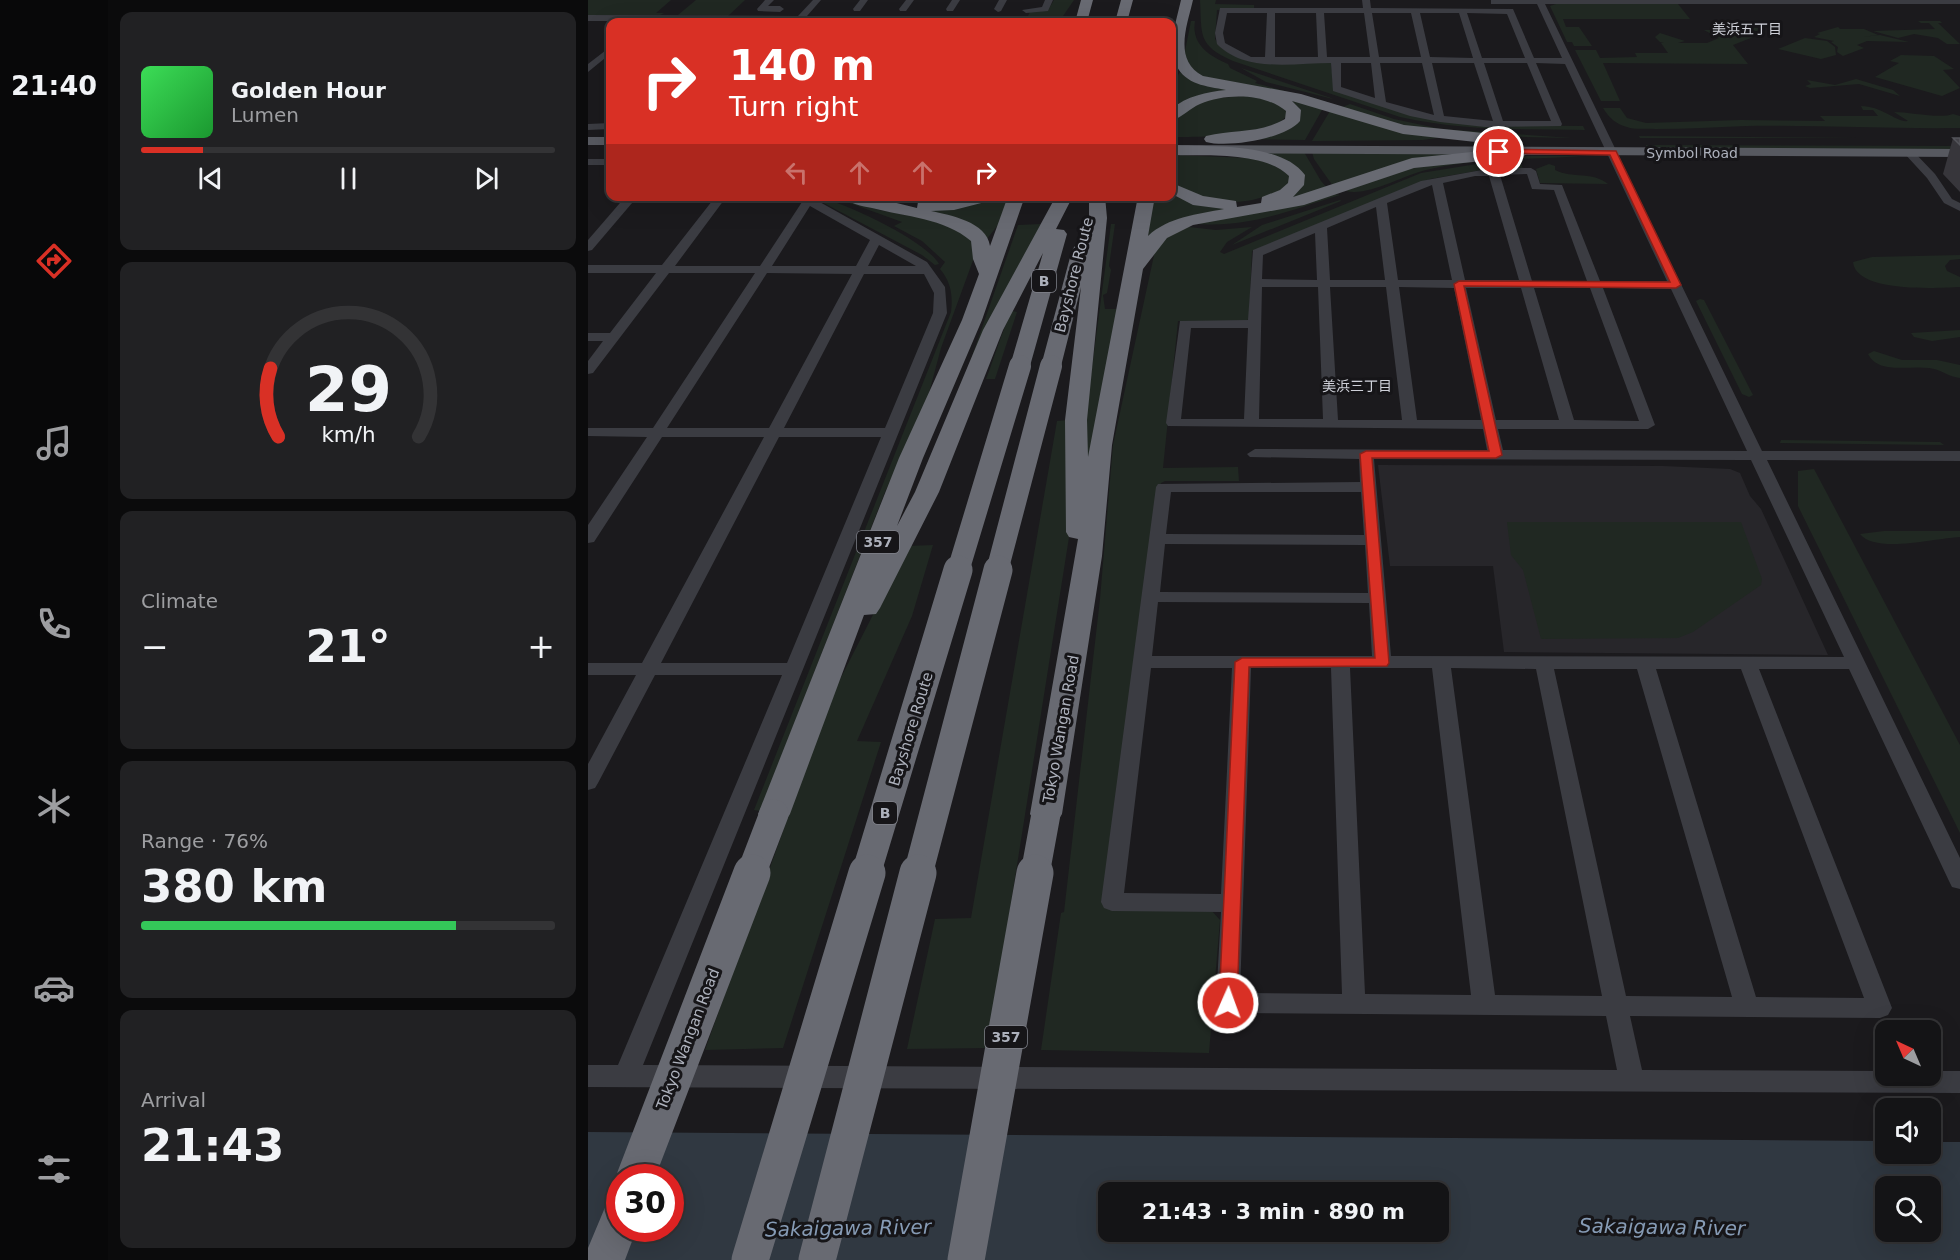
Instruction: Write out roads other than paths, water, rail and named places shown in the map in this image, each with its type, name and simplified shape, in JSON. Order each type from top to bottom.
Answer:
[{"type":"highway","points":[[1082,18],[1087,0]]},
{"type":"highway","points":[[1122,18],[1127,0]]},
{"type":"highway","points":[[1176,42],[1187,0]]},
{"type":"highway","points":[[1176,49],[1184,70],[1206,82],[1301,98],[1403,129],[1520,147]]},
{"type":"highway","points":[[1176,112],[1183,105],[1198,99],[1242,94],[1269,97],[1287,104],[1294,110],[1292,120],[1278,128],[1246,136],[1176,142]]},
{"type":"highway","points":[[1132,276],[1156,238],[1168,229],[1188,221],[1298,201],[1412,163],[1520,147]]},
{"type":"highway","points":[[1176,149],[1255,156],[1280,162],[1294,171],[1298,182],[1294,188],[1280,197],[1259,203],[1234,205],[1207,203],[1186,197],[1176,191]]},
{"type":"highway","points":[[863,201],[882,208],[952,222],[969,229],[980,239],[982,259],[989,274]]},
{"type":"highway","points":[[894,201],[900,204],[927,206],[963,204],[972,201]]},
{"type":"highway","name":"Tokyo Wangan Road","points":[[640,1164],[906,469],[954,364],[1015,201]]},
{"type":"highway","points":[[828,673],[874,597],[927,492],[993,330],[1064,201]]},
{"type":"highway","name":"Bayshore Route","points":[[750,1260],[1020,366],[1066,201]]},
{"type":"highway","name":"Bayshore Route","points":[[817,1260],[1095,201]]},
{"type":"highway","points":[[1086,580],[1078,547],[1076,420],[1098,218],[1096,201]]},
{"type":"highway","name":"Tokyo Wangan Road","points":[[966,1260],[1086,580],[1101,445],[1146,201]]},
{"type":"highway","points":[[604,1260],[611,1242]]},
{"type":"main road","points":[[588,141],[606,141]]},
{"type":"main road","name":"Symbol Road","points":[[1176,142],[1326,146],[1960,153]]},
{"type":"main road","name":"Symbol Road","points":[[1610,148],[1960,142]]},
{"type":"main road","name":"Symbol Road","points":[[1176,149],[1326,146]]},
{"type":"main road","points":[[588,147],[606,147]]},
{"type":"street","points":[[770,0],[761,9],[857,9],[904,17],[950,9],[1045,9],[1049,0]]},
{"type":"street","points":[[801,18],[817,0]]},
{"type":"street","points":[[857,9],[864,0]]},
{"type":"street","points":[[904,17],[910,0]]},
{"type":"street","points":[[950,9],[956,0]]},
{"type":"street","points":[[998,9],[1003,0]]},
{"type":"street","points":[[1224,1],[1366,4],[1540,1],[1958,2]]},
{"type":"street","points":[[1540,1],[1960,881]]},
{"type":"street","points":[[1366,4],[1381,104]]},
{"type":"street","points":[[1336,60],[1336,89],[1381,104],[1440,119],[1499,124],[1557,124],[1531,61],[1510,11],[1414,11],[1366,4],[1320,11],[1222,10],[1219,39],[1227,49],[1250,60],[1336,60],[1374,60],[1426,60],[1479,60],[1531,61],[1569,61]]},
{"type":"street","points":[[1270,60],[1271,10]]},
{"type":"street","points":[[1320,11],[1323,60]]},
{"type":"street","points":[[1414,11],[1440,119]]},
{"type":"street","points":[[1462,11],[1499,124]]},
{"type":"street","points":[[588,18],[606,19]]},
{"type":"street","points":[[884,18],[924,18]]},
{"type":"street","points":[[589,68],[606,53]]},
{"type":"street","points":[[589,68],[606,67]]},
{"type":"street","points":[[588,127],[606,126]]},
{"type":"street","points":[[1909,153],[1931,176],[1948,201],[1960,208]]},
{"type":"street","points":[[588,162],[606,162]]},
{"type":"street","points":[[1493,171],[1568,425]]},
{"type":"street","points":[[1251,424],[1257,253],[1437,180],[1493,171],[1531,171],[1536,187],[1557,187],[1648,425],[1251,424],[1173,423],[1185,324],[1254,324]]},
{"type":"street","points":[[1437,180],[1496,455]]},
{"type":"street","points":[[588,247],[629,201]]},
{"type":"street","points":[[588,370],[718,201]]},
{"type":"street","points":[[588,538],[763,270],[803,201]]},
{"type":"street","points":[[626,1077],[940,313],[939,287],[928,270],[877,238],[808,201]]},
{"type":"street","points":[[1381,201],[1410,424]]},
{"type":"street","points":[[1321,226],[1331,424]]},
{"type":"street","points":[[588,783],[877,238]]},
{"type":"street","points":[[588,269],[928,270]]},
{"type":"street","points":[[1256,283],[1676,285]]},
{"type":"street","points":[[588,337],[613,338]]},
{"type":"street","points":[[588,432],[890,433]]},
{"type":"street","points":[[1255,454],[1960,456]]},
{"type":"street","points":[[1366,454],[1382,663]]},
{"type":"street","points":[[1232,903],[1112,902],[1164,486],[1369,488]]},
{"type":"street","points":[[1158,539],[1373,540]]},
{"type":"street","points":[[1150,597],[1377,598]]},
{"type":"street","points":[[1142,662],[1857,663]]},
{"type":"street","points":[[1242,662],[1228,1003],[1880,1008],[1748,664]]},
{"type":"street","points":[[1340,663],[1354,1004]]},
{"type":"street","points":[[1441,663],[1484,1005]]},
{"type":"street","points":[[1544,663],[1632,1080]]},
{"type":"street","points":[[1645,663],[1747,1007]]},
{"type":"street","points":[[588,669],[793,669]]},
{"type":"street","points":[[588,1076],[1960,1082]]},
{"type":"water","name":"Sakaigawa River","points":[[588,1132],[1875,1141],[1875,1164],[1941,1164],[1941,1142],[1960,1142],[1960,1260],[588,1260]]},
{"type":"district","name":"美浜五丁目","points":[[1747,29]]},
{"type":"district","name":"美浜三丁目","points":[[1357,386]]}]
